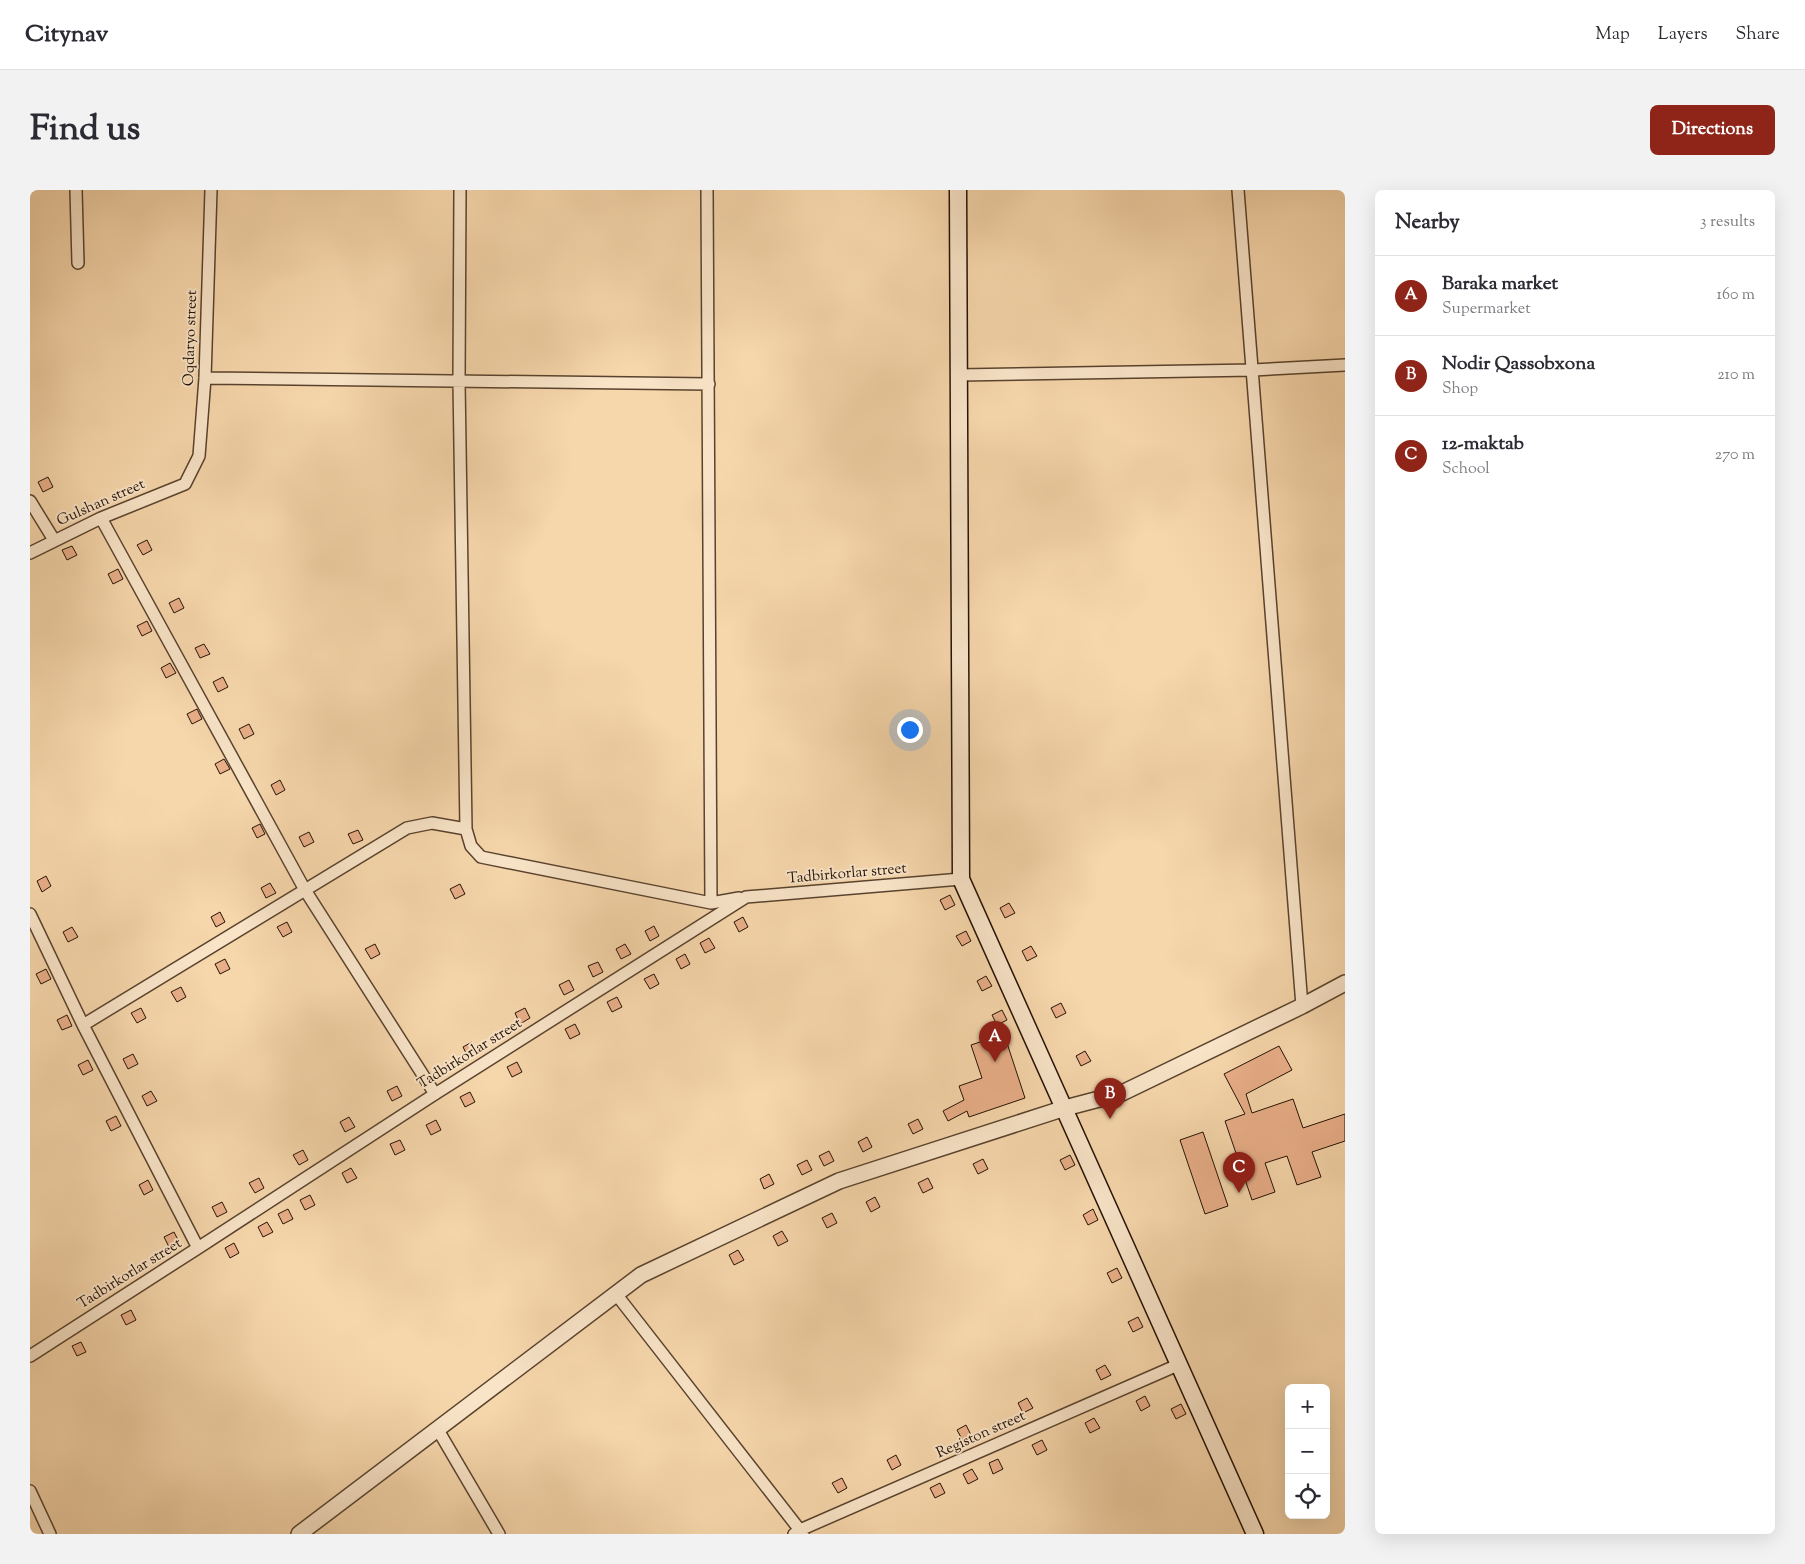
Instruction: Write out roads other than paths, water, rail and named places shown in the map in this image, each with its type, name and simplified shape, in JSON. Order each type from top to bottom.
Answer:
[{"type":"main road","points":[[958,190],[961,879],[1255,1534]]},
{"type":"street","points":[[76,190],[78,263]]},
{"type":"street","name":"Oqdaryo street","points":[[185,484],[199,456],[205,378],[211,190]]},
{"type":"street","points":[[460,190],[459,382],[466,828],[471,846],[481,857],[712,903],[746,897]]},
{"type":"street","points":[[707,190],[712,903]]},
{"type":"street","points":[[1238,190],[1302,1006]]},
{"type":"street","points":[[959,375],[1253,370],[1345,365]]},
{"type":"street","points":[[205,378],[709,384]]},
{"type":"street","name":"Gulshan street","points":[[30,553],[101,518],[185,484]]},
{"type":"street","points":[[30,501],[54,540]]},
{"type":"street","points":[[101,518],[305,890],[435,1094]]},
{"type":"street","points":[[83,1025],[407,828],[432,823],[466,828]]},
{"type":"street","name":"Tadbirkorlar street","points":[[30,1356],[435,1094],[746,897],[961,879]]},
{"type":"street","points":[[30,914],[83,1025],[198,1248]]},
{"type":"street","points":[[299,1534],[641,1275],[838,1181],[1065,1108],[1122,1093],[1302,1006],[1345,983]]},
{"type":"street","points":[[616,1294],[799,1533]]},
{"type":"street","name":"Registon street","points":[[799,1533],[1180,1364]]},
{"type":"street","points":[[438,1430],[499,1534]]},
{"type":"street","points":[[30,1491],[50,1534]]},
{"type":"place","name":"Baraka market","points":[[995,1062]]},
{"type":"place","name":"Nodir Qassobxona","points":[[1110,1119]]},
{"type":"place","name":"12-maktab","points":[[1239,1193]]}]
